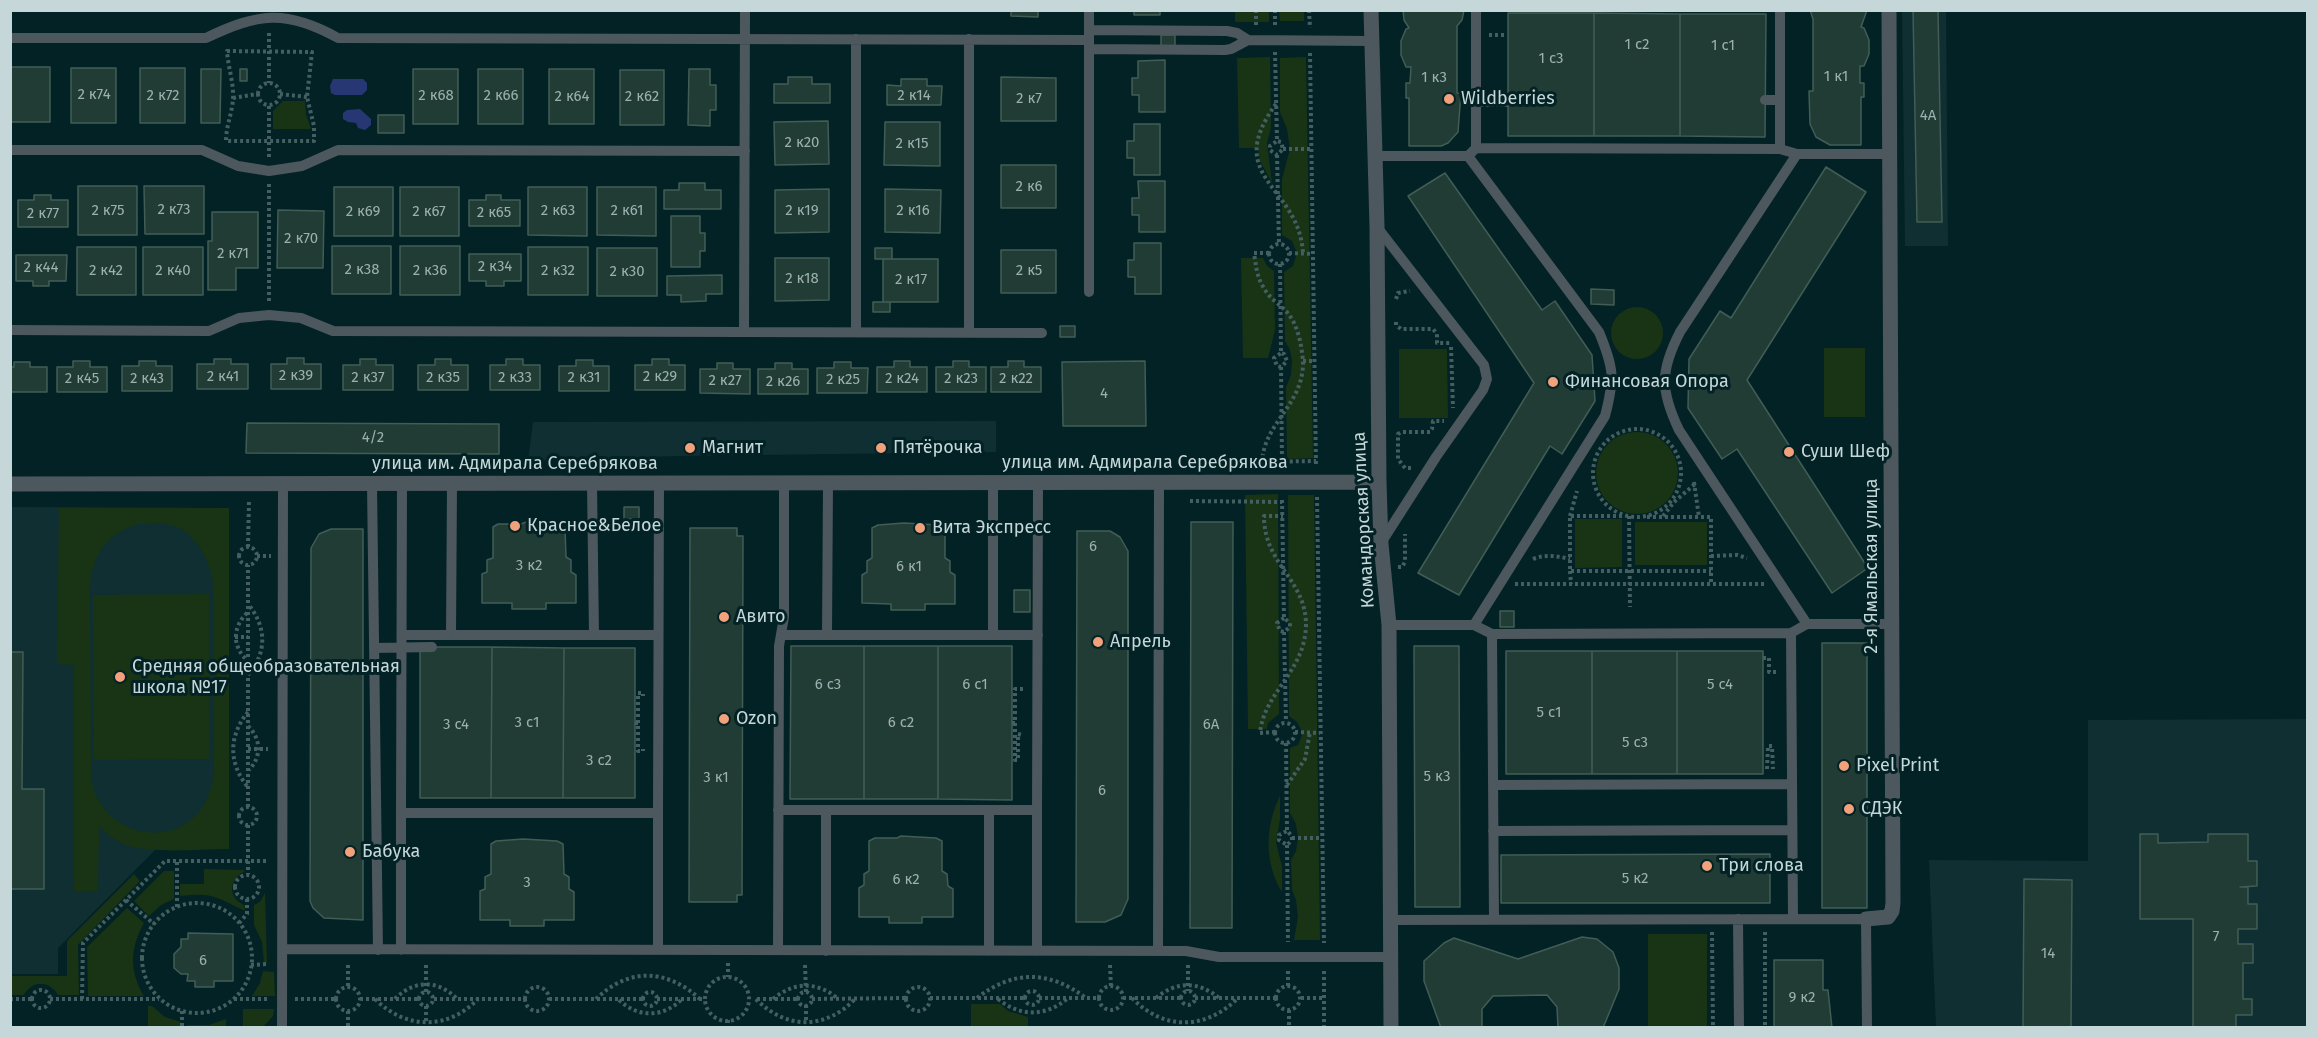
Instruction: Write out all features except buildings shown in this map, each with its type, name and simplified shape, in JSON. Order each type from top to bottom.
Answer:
[{"type":"street","name":"Командорская улица","points":[[1371,10],[1377,227],[1379,482],[1381,544],[1389,625],[1391,1028]]},
{"type":"street","name":"2-я Ямальская улица","points":[[1866,919],[1888,917],[1893,911],[1889,10]]},
{"type":"street","name":"улица им. Адмирала Серебрякова","points":[[10,484],[1379,482]]},
{"type":"lane","points":[[744,332],[745,10]]},
{"type":"lane","points":[[1089,10],[1089,292]]},
{"type":"lane","points":[[1374,156],[1468,156],[1476,148],[1476,10]]},
{"type":"lane","points":[[1780,10],[1780,149]]},
{"type":"lane","points":[[10,38],[206,38],[243,22],[268,18],[296,19],[316,26],[338,38],[1089,40],[1225,50],[1248,40],[1371,41]]},
{"type":"lane","points":[[1089,40],[1227,31],[1237,33],[1248,40]]},
{"type":"lane","points":[[856,39],[856,332]]},
{"type":"lane","points":[[969,39],[969,333]]},
{"type":"lane","points":[[1765,100],[1780,100]]},
{"type":"lane","points":[[1476,102],[1508,102]]},
{"type":"lane","points":[[1476,148],[1780,149],[1797,154],[1890,154]]},
{"type":"lane","points":[[10,150],[202,150],[238,166],[269,171],[302,166],[338,150],[745,151]]},
{"type":"lane","points":[[1797,154],[1680,332],[1668,355],[1664,381],[1669,408],[1679,430],[1807,624]]},
{"type":"lane","points":[[1468,156],[1599,332],[1610,359],[1612,388],[1605,416],[1474,625]]},
{"type":"lane","points":[[1377,227],[1484,365],[1487,379],[1483,390],[1436,457],[1381,544]]},
{"type":"lane","points":[[10,330],[209,331],[239,318],[269,315],[301,318],[333,331],[1041,333]]},
{"type":"lane","points":[[282,1028],[284,483]]},
{"type":"lane","points":[[372,483],[378,950]]},
{"type":"lane","points":[[401,950],[402,483]]},
{"type":"lane","points":[[451,635],[452,483]]},
{"type":"lane","points":[[592,483],[594,635]]},
{"type":"lane","points":[[658,483],[658,950]]},
{"type":"lane","points":[[778,950],[779,646],[784,617],[784,483]]},
{"type":"lane","points":[[827,635],[828,483]]},
{"type":"lane","points":[[993,483],[993,635]]},
{"type":"lane","points":[[1037,951],[1038,483]]},
{"type":"lane","points":[[1158,951],[1159,483]]},
{"type":"lane","points":[[1389,625],[1474,625],[1492,634],[1791,633],[1807,624],[1892,624]]},
{"type":"lane","points":[[1791,633],[1793,919]]},
{"type":"lane","points":[[1492,634],[1494,919]]},
{"type":"lane","points":[[402,635],[658,635]]},
{"type":"lane","points":[[781,635],[1038,635]]},
{"type":"lane","points":[[374,648],[432,647]]},
{"type":"lane","points":[[1493,785],[1792,784]]},
{"type":"lane","points":[[778,810],[1037,810]]},
{"type":"lane","points":[[826,810],[826,951]]},
{"type":"lane","points":[[989,810],[989,951]]},
{"type":"lane","points":[[401,813],[658,813]]},
{"type":"lane","points":[[1493,831],[1792,830]]},
{"type":"lane","points":[[1738,919],[1738,1028]]},
{"type":"lane","points":[[1389,920],[1866,919],[1867,1028]]},
{"type":"lane","points":[[283,950],[1186,951],[1219,957],[1389,957]]},
{"type":"path","points":[[1256,10],[1256,25]]},
{"type":"path","points":[[1275,10],[1275,27]]},
{"type":"path","points":[[268,18],[268,83]]},
{"type":"path","points":[[227,51],[268,51],[312,52],[307,97],[314,126],[314,141],[226,141],[226,129],[233,98],[227,51]]},
{"type":"path","points":[[1275,51],[1277,141]]},
{"type":"path","points":[[233,98],[257,94],[263,84],[268,83],[279,88],[280,94],[274,104],[268,106],[263,104],[257,94]]},
{"type":"path","points":[[280,94],[307,97]]},
{"type":"path","points":[[1276,104],[1264,122],[1256,150],[1262,172],[1288,207],[1300,229],[1303,254]]},
{"type":"path","points":[[268,106],[269,315]]},
{"type":"path","points":[[1277,141],[1281,142],[1283,149]]},
{"type":"path","points":[[1277,141],[1270,146],[1270,150],[1278,155]]},
{"type":"path","points":[[1283,149],[1311,149]]},
{"type":"path","points":[[1279,244],[1278,155],[1283,149]]},
{"type":"path","points":[[1269,253],[1279,244]]},
{"type":"path","points":[[1269,253],[1272,261],[1285,263],[1289,253],[1287,248],[1279,244]]},
{"type":"path","points":[[1269,253],[1254,253],[1256,267],[1265,291],[1288,313],[1294,323],[1299,336],[1303,361],[1300,384],[1288,408],[1267,436],[1262,462],[1316,461]]},
{"type":"path","points":[[1289,253],[1313,254]]},
{"type":"path","points":[[1280,264],[1281,353]]},
{"type":"path","points":[[1395,309],[1398,293],[1408,291],[1419,294]]},
{"type":"path","points":[[1396,317],[1396,325],[1401,329],[1433,329],[1437,334],[1437,343],[1452,342],[1453,418]]},
{"type":"path","points":[[1303,361],[1315,361]]},
{"type":"path","points":[[1417,469],[1405,468],[1398,459],[1398,435],[1401,432],[1430,432],[1432,422],[1451,421],[1445,430]]},
{"type":"path","points":[[1627,516],[1605,504],[1594,485],[1592,473],[1594,462],[1605,442],[1625,430],[1648,430],[1659,434],[1675,450],[1681,472],[1680,484],[1662,517]]},
{"type":"path","points":[[1637,517],[1659,511],[1709,475]]},
{"type":"path","points":[[248,500],[248,547]]},
{"type":"path","points":[[1275,732],[1260,733],[1261,723],[1266,710],[1299,659],[1306,625],[1302,602],[1297,590],[1275,559],[1265,537],[1264,516],[1282,516]]},
{"type":"path","points":[[1571,585],[1570,516],[1711,517],[1712,584]]},
{"type":"path","points":[[1627,516],[1630,607]]},
{"type":"path","points":[[1384,568],[1402,567],[1405,562],[1405,531]]},
{"type":"path","points":[[248,547],[240,551],[239,556],[240,560],[248,565]]},
{"type":"path","points":[[248,547],[252,548],[257,556],[248,565]]},
{"type":"path","points":[[1525,561],[1542,556],[1557,556],[1570,560]]},
{"type":"path","points":[[248,565],[248,807]]},
{"type":"path","points":[[1570,572],[1712,571]]},
{"type":"path","points":[[1499,585],[1780,584]]},
{"type":"path","points":[[248,603],[260,621],[263,642],[258,660],[248,675]]},
{"type":"path","points":[[248,613],[241,619],[235,637],[239,651],[248,662]]},
{"type":"path","points":[[1284,632],[1286,723]]},
{"type":"path","points":[[235,637],[248,637]]},
{"type":"path","points":[[1763,658],[1769,658],[1769,672]]},
{"type":"path","points":[[1015,689],[1013,723],[1015,760],[1018,760],[1018,734],[1022,734],[1022,753]]},
{"type":"path","points":[[643,708],[643,693],[638,693],[638,751],[643,751],[643,736]]},
{"type":"path","points":[[248,712],[236,729],[232,749],[236,769],[248,786]]},
{"type":"path","points":[[1275,732],[1280,724],[1286,723],[1290,724],[1295,732]]},
{"type":"path","points":[[248,726],[256,736],[259,749],[248,771]]},
{"type":"path","points":[[1275,732],[1278,740],[1286,743],[1291,741],[1295,732]]},
{"type":"path","points":[[1295,732],[1320,733]]},
{"type":"path","points":[[1286,785],[1305,759],[1310,732]]},
{"type":"path","points":[[1286,743],[1287,831],[1290,832],[1292,838],[1287,844],[1288,943]]},
{"type":"path","points":[[1763,769],[1768,769],[1768,746],[1772,746],[1772,769],[1777,769],[1776,746]]},
{"type":"path","points":[[248,749],[283,749]]},
{"type":"path","points":[[248,807],[243,808],[239,816],[240,820],[248,825]]},
{"type":"path","points":[[248,807],[255,812],[256,816],[252,824],[248,825]]},
{"type":"path","points":[[248,825],[248,874]]},
{"type":"path","points":[[1287,831],[1279,836],[1279,840],[1287,844]]},
{"type":"path","points":[[1292,838],[1322,838]]},
{"type":"path","points":[[82,999],[83,943],[165,861],[283,861]]},
{"type":"path","points":[[177,861],[177,907]]},
{"type":"path","points":[[247,899],[238,894],[236,884],[238,879],[248,874]]},
{"type":"path","points":[[247,899],[257,894],[260,884],[248,874]]},
{"type":"path","points":[[239,923],[247,914],[247,899]]},
{"type":"path","points":[[126,900],[154,924]]},
{"type":"path","points":[[197,903],[209,905],[231,915],[239,923],[250,945],[252,965],[248,980],[234,999],[214,1011],[202,1013],[182,1011],[160,999],[151,989],[142,965],[145,938],[160,917],[177,907],[197,903]]},
{"type":"path","points":[[1712,919],[1713,1028]]},
{"type":"path","points":[[1765,919],[1765,1028]]},
{"type":"path","points":[[1110,964],[1110,987]]},
{"type":"path","points":[[1188,964],[1188,991]]},
{"type":"path","points":[[348,965],[348,987]]},
{"type":"path","points":[[426,965],[426,993]]},
{"type":"path","points":[[648,965],[648,976]]},
{"type":"path","points":[[805,965],[806,992]]},
{"type":"path","points":[[1288,968],[1288,986]]},
{"type":"path","points":[[1324,968],[1324,1028]]},
{"type":"path","points":[[1031,970],[1031,977]]},
{"type":"path","points":[[596,999],[616,983],[628,978],[648,976],[679,982],[703,999],[711,1013],[717,1018],[728,1020],[738,1018],[744,1013],[749,999],[744,985],[731,977],[724,977],[711,985],[703,999]]},
{"type":"path","points":[[977,998],[1002,982],[1031,977],[1060,982],[1086,998]]},
{"type":"path","points":[[395,999],[409,988],[426,984],[444,988],[457,999]]},
{"type":"path","points":[[1156,998],[1170,988],[1188,984],[1205,988],[1219,998]]},
{"type":"path","points":[[773,999],[788,988],[805,985],[823,988],[838,998]]},
{"type":"path","points":[[1276,998],[1281,988],[1288,986],[1296,988],[1301,998]]},
{"type":"path","points":[[348,987],[356,990],[360,999],[356,1009],[348,1011],[340,1009],[336,999],[340,990],[348,987]]},
{"type":"path","points":[[540,987],[548,994],[549,999],[545,1009],[534,1011],[530,1009],[525,999],[530,990],[540,987]]},
{"type":"path","points":[[921,987],[929,993],[930,998],[926,1008],[915,1010],[911,1008],[906,998],[911,989],[921,987]]},
{"type":"path","points":[[1110,987],[1118,989],[1123,998],[1118,1008],[1108,1010],[1100,1004],[1099,998],[1103,989],[1110,987]]},
{"type":"path","points":[[41,989],[49,994],[50,999],[46,1007],[41,1009],[33,1004],[31,999],[33,994],[41,989]]},
{"type":"path","points":[[1181,998],[1182,994],[1188,991]]},
{"type":"path","points":[[1188,991],[1194,994],[1195,998]]},
{"type":"path","points":[[642,999],[647,992],[652,992],[657,999]]},
{"type":"path","points":[[806,992],[811,994],[812,999],[811,1003],[806,1005],[800,1003],[798,999],[800,994],[806,992]]},
{"type":"path","points":[[1024,998],[1029,992],[1034,992],[1039,998]]},
{"type":"path","points":[[419,999],[426,993],[432,995],[434,999]]},
{"type":"path","points":[[756,999],[783,1019],[806,1023],[817,1022],[839,1014],[856,998]]},
{"type":"path","points":[[812,999],[906,998]]},
{"type":"path","points":[[930,998],[1024,998]]},
{"type":"path","points":[[997,998],[1013,1010],[1032,1013],[1051,1010],[1068,998]]},
{"type":"path","points":[[1024,998],[1026,1003],[1032,1005]]},
{"type":"path","points":[[1039,998],[1099,998]]},
{"type":"path","points":[[1032,1005],[1039,998]]},
{"type":"path","points":[[1123,998],[1181,998]]},
{"type":"path","points":[[1132,998],[1151,1014],[1174,1022],[1185,1023],[1209,1019],[1229,1007],[1238,998]]},
{"type":"path","points":[[1181,998],[1186,1005],[1190,1005],[1195,998]]},
{"type":"path","points":[[1195,998],[1276,998]]},
{"type":"path","points":[[1276,998],[1281,1008],[1289,1010],[1296,1008],[1301,998]]},
{"type":"path","points":[[1301,998],[1324,998]]},
{"type":"path","points":[[10,999],[31,999]]},
{"type":"path","points":[[50,999],[160,999]]},
{"type":"path","points":[[234,999],[273,999]]},
{"type":"path","points":[[293,999],[336,999]]},
{"type":"path","points":[[360,999],[419,999]]},
{"type":"path","points":[[375,999],[383,1008],[403,1019],[426,1023],[450,1019],[470,1008],[478,999]]},
{"type":"path","points":[[419,999],[426,1006]]},
{"type":"path","points":[[434,999],[525,999]]},
{"type":"path","points":[[426,1006],[434,999]]},
{"type":"path","points":[[549,999],[642,999]]},
{"type":"path","points":[[618,999],[632,1010],[650,1014],[668,1010],[682,999]]},
{"type":"path","points":[[642,999],[650,1006]]},
{"type":"path","points":[[657,999],[703,999]]},
{"type":"path","points":[[650,1006],[657,999]]},
{"type":"path","points":[[749,999],[798,999]]},
{"type":"path","points":[[806,1005],[806,1023]]},
{"type":"path","points":[[1032,1005],[1032,1013]]},
{"type":"path","points":[[426,1006],[426,1023]]},
{"type":"path","points":[[650,1006],[650,1014]]},
{"type":"path","points":[[1289,1010],[1289,1028]]},
{"type":"path","points":[[182,1011],[182,1028]]},
{"type":"path","points":[[348,1011],[348,1028]]},
{"type":"path","points":[[728,1020],[728,1028]]},
{"type":"shaded area","points":[[1902,11],[1946,11],[1948,246],[1905,246]]},
{"type":"shaded area","points":[[996,421],[996,452],[677,456],[528,461],[533,422]]},
{"type":"shaded area","name":"Средняя общеобразовательная школа №17","points":[[11,507],[229,508],[229,849],[156,849],[58,948],[58,974],[11,974]]},
{"type":"shaded area","points":[[2307,719],[2307,1027],[1936,1027],[1929,860],[2088,861],[2088,720]]},
{"type":"green space","points":[[1235,11],[1269,11],[1269,22],[1235,22]]},
{"type":"green space","points":[[1279,11],[1304,11],[1304,21],[1280,21]]},
{"type":"green space","points":[[1270,57],[1271,128],[1267,143],[1272,183],[1260,161],[1258,148],[1239,148],[1237,58]]},
{"type":"green space","points":[[1306,57],[1313,458],[1287,459],[1286,387],[1291,375],[1292,360],[1285,341],[1284,272],[1293,266],[1297,253],[1292,241],[1282,235],[1282,179],[1290,149],[1287,129],[1280,112],[1280,58]]},
{"type":"green space","points":[[283,101],[305,101],[311,129],[273,129],[273,111]]},
{"type":"green space","points":[[1241,258],[1263,258],[1267,266],[1274,271],[1275,330],[1268,358],[1243,358]]},
{"type":"green space","points":[[1637,307],[1647,309],[1655,315],[1661,323],[1663,333],[1661,343],[1655,351],[1647,357],[1637,359],[1627,357],[1619,351],[1613,343],[1611,333],[1613,323],[1619,315],[1627,309]]},
{"type":"green space","points":[[1824,348],[1865,348],[1865,417],[1824,417]]},
{"type":"green space","points":[[1399,349],[1447,349],[1448,418],[1399,418]]},
{"type":"green space","points":[[1637,432],[1653,435],[1666,444],[1675,457],[1678,473],[1675,489],[1666,502],[1653,511],[1637,514],[1621,511],[1608,502],[1599,489],[1596,473],[1599,457],[1608,444],[1621,435]]},
{"type":"green space","points":[[1278,494],[1279,714],[1268,723],[1267,729],[1248,729],[1245,495]]},
{"type":"green space","points":[[1288,495],[1314,495],[1320,940],[1294,940],[1298,917],[1292,890],[1291,860],[1296,851],[1298,838],[1296,824],[1290,813],[1290,748],[1298,745],[1303,733],[1297,722],[1289,716]]},
{"type":"green space","points":[[229,508],[229,849],[137,848],[118,841],[99,826],[98,891],[74,891],[74,665],[57,664],[59,510],[56,509]],"holes":[[[138,524],[167,524],[185,532],[198,545],[213,581],[214,774],[207,799],[199,812],[187,823],[159,832],[144,832],[117,821],[97,797],[91,780],[90,583],[92,572],[104,545],[118,533]]]},
{"type":"green space","points":[[1575,519],[1622,519],[1622,567],[1575,568]]},
{"type":"green space","points":[[1635,522],[1707,522],[1707,565],[1635,565]]},
{"type":"green space","points":[[209,594],[210,759],[94,760],[93,595]]},
{"type":"green space","points":[[1280,796],[1280,819],[1276,843],[1282,866],[1282,892],[1272,869],[1269,844],[1271,820]]},
{"type":"green space","points":[[204,869],[244,870],[235,880],[232,889],[235,898],[244,905],[245,911],[215,897],[180,896],[180,884],[204,884]]},
{"type":"green space","points":[[164,871],[174,871],[174,899],[161,905],[149,916],[134,901]]},
{"type":"green space","points":[[134,874],[140,881],[78,945],[79,995],[58,995],[45,984],[36,984],[24,995],[11,995],[11,976],[67,976],[67,941]]},
{"type":"green space","points":[[265,893],[267,963],[264,963],[262,942],[254,925],[254,905],[260,902]]},
{"type":"green space","points":[[127,908],[144,923],[136,941],[133,960],[136,978],[144,996],[88,996],[87,947]]},
{"type":"green space","points":[[1648,934],[1707,934],[1707,1027],[1648,1027]]},
{"type":"green space","points":[[263,971],[274,972],[275,996],[252,996],[260,983]]},
{"type":"green space","points":[[971,1004],[1000,1004],[1008,1011],[1028,1017],[1028,1027],[971,1027]]},
{"type":"green space","points":[[148,1006],[152,1006],[165,1017],[181,1022],[181,1027],[148,1027]]},
{"type":"green space","points":[[243,1009],[274,1009],[273,1016],[263,1027],[243,1028]]},
{"type":"green space","points":[[226,1019],[226,1027],[187,1027],[187,1025],[209,1025]]},
{"type":"water","points":[[333,79],[363,79],[367,83],[367,90],[362,95],[335,95],[331,93],[330,86]]},
{"type":"water","points":[[360,109],[371,119],[371,125],[365,130],[358,128],[356,123],[343,119],[343,113],[347,110]]},
{"type":"place","name":"Wildberries","points":[[1449,99]]},
{"type":"place","name":"Финансовая Опора","points":[[1553,382]]},
{"type":"place","name":"Магнит","points":[[690,448]]},
{"type":"place","name":"Пятёрочка","points":[[881,448]]},
{"type":"place","name":"Суши Шеф","points":[[1789,452]]},
{"type":"place","name":"Красное&Белое","points":[[515,526]]},
{"type":"place","name":"Вита Экспресс","points":[[920,528]]},
{"type":"place","name":"Авито","points":[[724,617]]},
{"type":"place","name":"Апрель","points":[[1098,642]]},
{"type":"place","name":"Средняя общеобразовательная школа №17","points":[[120,677]]},
{"type":"place","name":"Ozon","points":[[724,719]]},
{"type":"place","name":"Pixel Print","points":[[1844,766]]},
{"type":"place","name":"СДЭК","points":[[1849,809]]},
{"type":"place","name":"Бабука","points":[[350,852]]},
{"type":"place","name":"Три слова","points":[[1707,866]]}]
